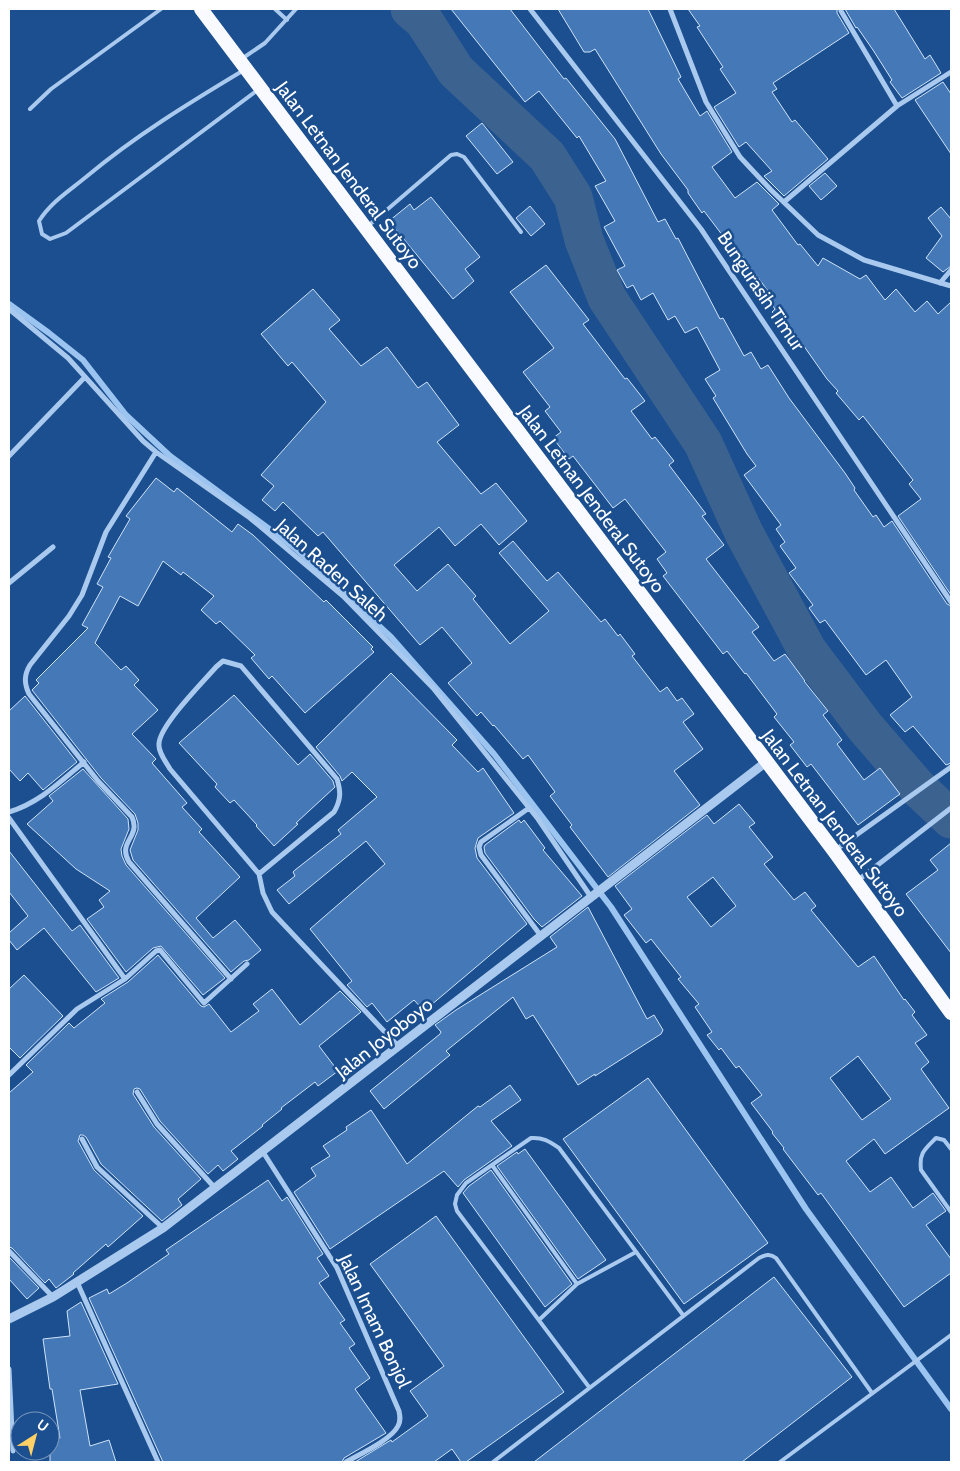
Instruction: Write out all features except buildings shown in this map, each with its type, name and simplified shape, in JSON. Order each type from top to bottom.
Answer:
[{"type":"highway","name":"Jalan Letnan Jenderal Sutoyo","points":[[202,9],[260,89],[834,851],[951,1012]]},
{"type":"street","name":"Bungurasih Timur","points":[[530,9],[701,229],[951,602]]},
{"type":"street","points":[[670,9],[706,102],[740,157],[784,202],[818,234],[864,260],[951,286]]},
{"type":"street","points":[[841,11],[897,106]]},
{"type":"street","points":[[784,202],[897,106],[951,72]]},
{"type":"street","points":[[940,283],[951,270]]},
{"type":"street","name":"Jalan Raden Saleh","points":[[9,309],[68,358],[143,441],[250,518],[343,596],[433,688],[529,808],[594,895]]},
{"type":"street","points":[[9,456],[85,377]]},
{"type":"street","points":[[156,452],[106,532],[82,595],[69,616],[30,665],[26,673],[25,685],[29,694],[98,781],[132,817],[135,823],[134,830],[124,849],[124,854],[129,862],[230,978]]},
{"type":"street","points":[[9,583],[52,547]]},
{"type":"street","points":[[259,874],[334,812],[340,802],[340,789],[337,779],[241,666],[223,661],[163,728],[159,744],[161,754],[170,768],[259,874],[263,893],[272,912],[399,1047]]},
{"type":"street","points":[[9,812],[26,807],[43,796],[84,762]]},
{"type":"street","name":"Jalan Joyoboyo","points":[[9,1320],[53,1297],[163,1228],[766,762]]},
{"type":"street","points":[[834,851],[951,767]]},
{"type":"street","points":[[529,808],[481,842],[479,847],[481,855],[542,936]]},
{"type":"street","points":[[856,882],[951,808]]},
{"type":"street","points":[[9,818],[125,979]]},
{"type":"street","points":[[9,1075],[77,1009],[125,979],[156,951],[160,950],[202,1003],[206,1002],[247,964]]},
{"type":"street","points":[[136,1092],[157,1124],[215,1188]]},
{"type":"street","points":[[82,1139],[97,1167],[163,1228]]},
{"type":"street","name":"Jalan Imam Bonjol","points":[[263,1152],[337,1268],[399,1411],[400,1420],[398,1427],[391,1434],[346,1462]]},
{"type":"street","points":[[9,1251],[53,1297]]},
{"type":"street","points":[[77,1282],[158,1462]]},
{"type":"street","points":[[9,1369],[11,1411]]},
{"type":"lane","points":[[30,109],[51,89],[161,9]]},
{"type":"lane","points":[[275,9],[287,20]]},
{"type":"lane","points":[[260,89],[66,233],[50,240],[42,234],[39,221],[47,208],[110,157],[243,64],[296,9]]},
{"type":"lane","points":[[365,228],[451,155],[457,154],[464,157],[521,232]]},
{"type":"lane","points":[[590,1387],[457,1211],[455,1204],[457,1195],[466,1183],[532,1138],[540,1137],[549,1141],[559,1148],[682,1315]]},
{"type":"lane","points":[[951,1149],[944,1140],[936,1138],[922,1152],[920,1162],[921,1170],[951,1212]]},
{"type":"lane","points":[[492,1165],[577,1284]]},
{"type":"lane","points":[[538,1320],[577,1284],[636,1252]]},
{"type":"lane","points":[[493,1462],[682,1315],[759,1258],[766,1255],[774,1256],[872,1393]]},
{"type":"lane","points":[[780,1462],[951,1335]]},
{"type":"waterway","points":[[410,9],[424,21],[456,71],[547,156],[573,197],[584,240],[607,298],[703,443],[744,533],[807,650],[865,727],[917,787],[951,819]]},
{"type":"waterway","points":[[9,304],[83,360],[126,415],[170,456],[295,548],[391,637],[494,754],[611,907],[806,1209],[951,1409]]}]
